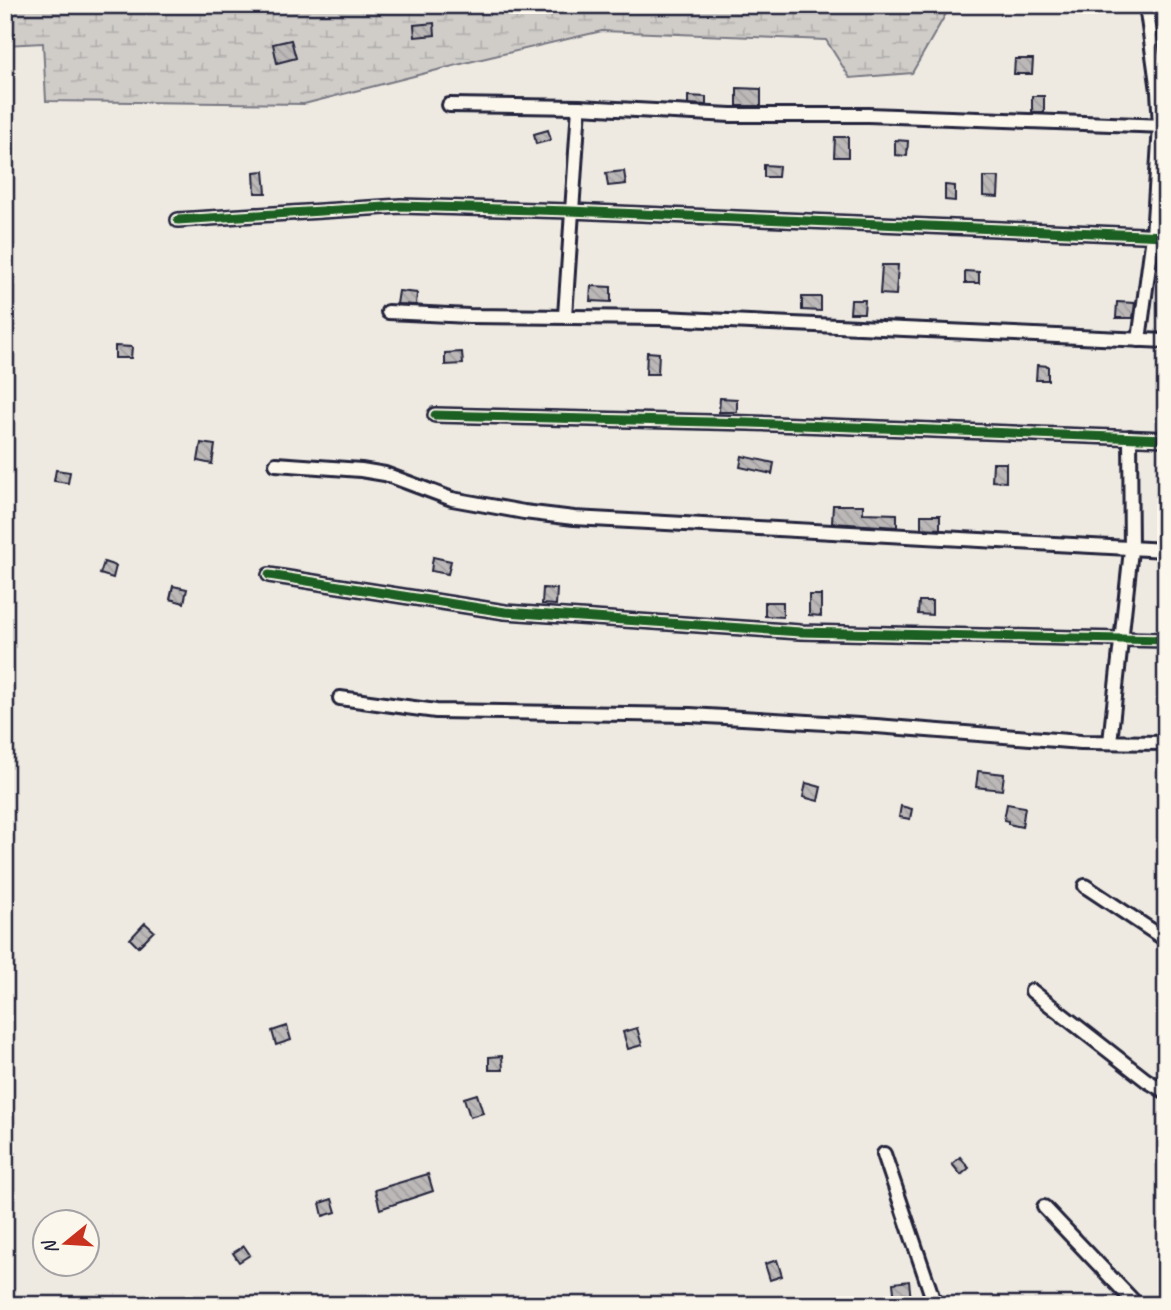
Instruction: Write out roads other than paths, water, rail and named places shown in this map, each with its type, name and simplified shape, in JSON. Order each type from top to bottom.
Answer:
[{"type":"street","points":[[1139,340],[1159,236],[1163,126],[1146,5]]},
{"type":"street","points":[[449,104],[579,107],[731,116],[867,115],[1163,126]]},
{"type":"street","points":[[565,316],[579,107]]},
{"type":"street","points":[[178,220],[401,206],[1159,236]]},
{"type":"street","points":[[388,312],[469,316],[663,318],[1166,341]]},
{"type":"street","points":[[435,415],[1166,439]]},
{"type":"street","points":[[1110,742],[1131,550],[1130,437]]},
{"type":"street","points":[[276,464],[385,474],[452,499],[574,518],[1166,550]]},
{"type":"street","points":[[269,575],[505,612],[800,632],[1166,640]]},
{"type":"street","points":[[340,698],[436,711],[690,715],[1110,742],[1166,743]]},
{"type":"street","points":[[1085,887],[1166,940]]},
{"type":"street","points":[[1032,991],[1146,1080],[1166,1092]]},
{"type":"street","points":[[884,1154],[936,1305]]},
{"type":"street","points":[[1044,1207],[1136,1305]]}]
